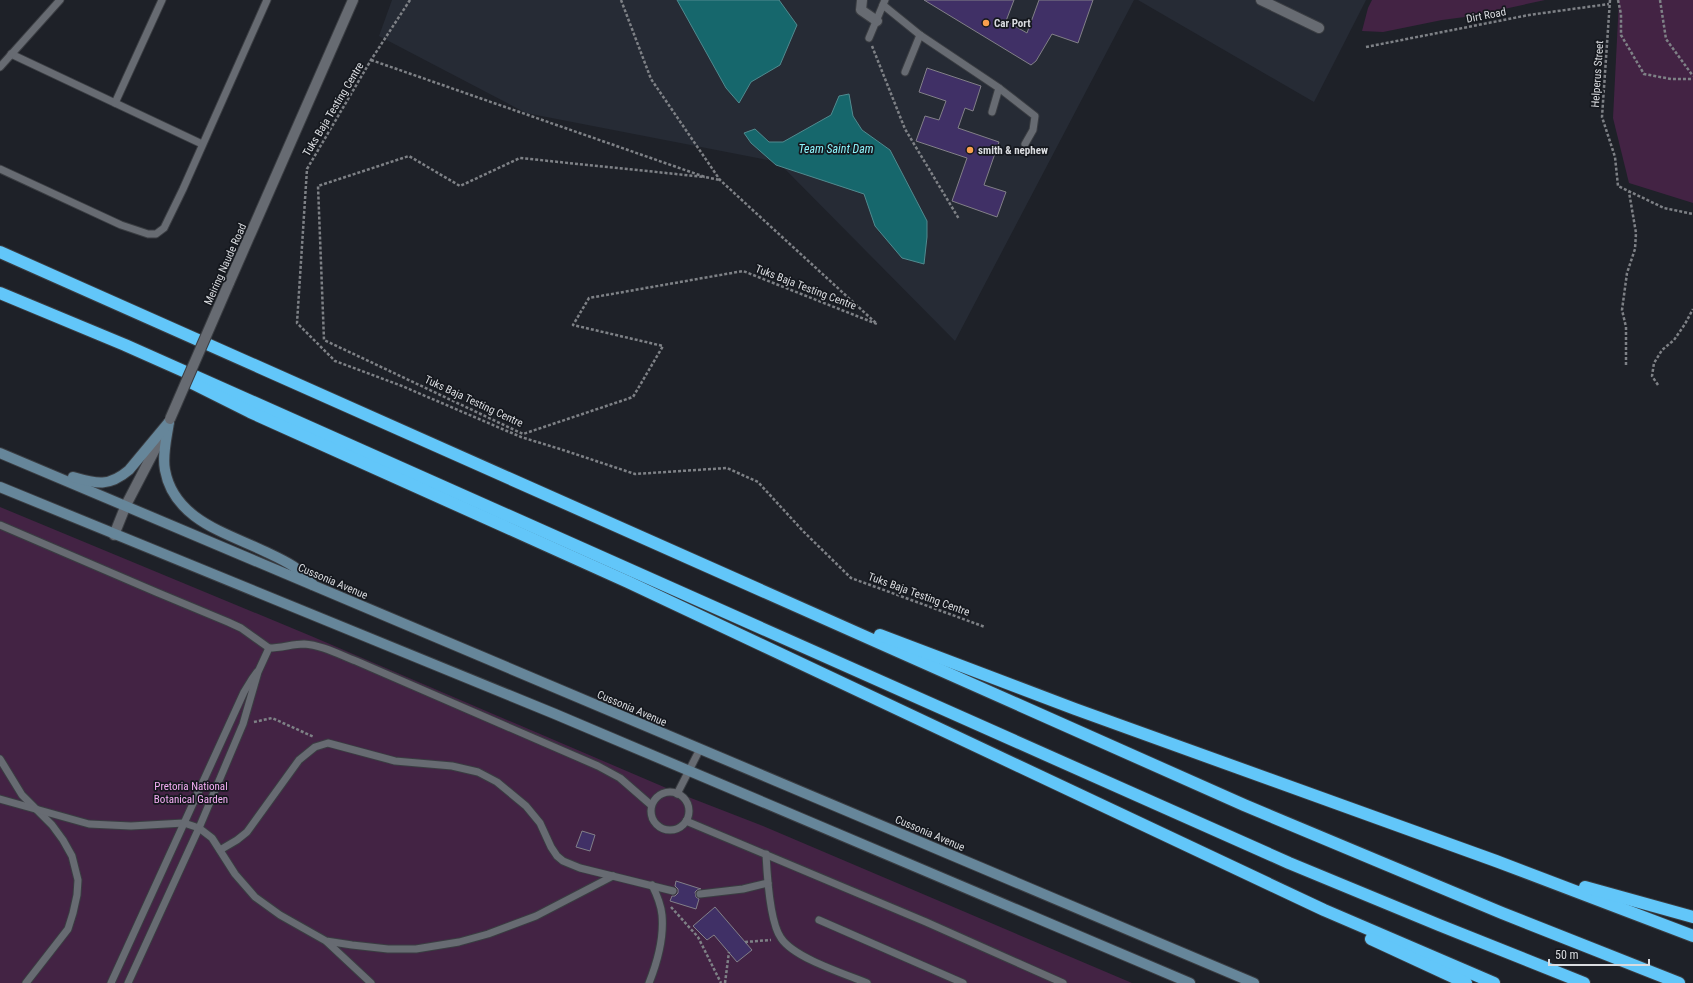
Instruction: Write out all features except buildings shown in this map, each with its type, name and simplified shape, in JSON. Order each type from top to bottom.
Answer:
[{"type":"highway","points":[[0,252],[1244,805],[1517,919],[1679,983]]},
{"type":"highway","points":[[0,293],[125,346],[1289,863],[1584,983]]},
{"type":"highway","points":[[125,346],[164,369],[232,404],[628,582],[1324,910],[1494,983]]},
{"type":"highway","points":[[681,555],[745,578],[868,631],[1017,687],[1496,860],[1693,936]]},
{"type":"highway","points":[[1496,860],[1693,917]]},
{"type":"highway","points":[[1324,910],[1371,939],[1466,983]]},
{"type":"main road","points":[[29,465],[95,483],[109,482],[123,476],[129,470],[170,420]]},
{"type":"main road","points":[[170,420],[165,454],[165,470],[176,499],[182,506],[205,523],[292,565],[306,576],[315,587]]},
{"type":"main road","name":"Cussonia Avenue","points":[[0,454],[1254,983]]},
{"type":"main road","points":[[0,487],[114,535],[434,664],[1190,983]]},
{"type":"street","name":"Meiring Naude Road","points":[[114,535],[126,506],[170,420],[353,0]]},
{"type":"street","points":[[862,0],[861,10],[877,21]]},
{"type":"street","points":[[1261,0],[1319,28]]},
{"type":"lane","points":[[0,67],[60,0]]},
{"type":"lane","points":[[115,103],[162,0]]},
{"type":"lane","points":[[0,169],[121,225],[148,234],[156,234],[164,228],[183,189],[267,0]]},
{"type":"lane","points":[[869,38],[884,2],[920,35],[999,88],[1035,116],[1033,130],[1025,144]]},
{"type":"lane","points":[[905,72],[920,35]]},
{"type":"lane","points":[[11,54],[202,144]]},
{"type":"lane","points":[[992,112],[999,88]]},
{"type":"lane","points":[[0,525],[228,622],[241,628],[269,648],[283,648],[304,644],[315,646],[356,661],[598,766],[620,778],[651,805]]},
{"type":"lane","points":[[128,983],[200,828],[243,724],[258,672],[269,648]]},
{"type":"lane","points":[[112,983],[244,692],[253,677],[258,672]]},
{"type":"lane","points":[[220,850],[247,832],[299,760],[315,747],[328,744],[395,761],[452,766],[478,772],[497,782],[526,806],[540,823],[551,847],[557,856],[563,861],[580,868],[673,891]]},
{"type":"lane","points":[[677,794],[700,749]]},
{"type":"lane","points":[[0,759],[22,795],[56,831],[69,851],[77,874],[77,895],[68,929],[26,983]]},
{"type":"lane","points":[[669,792],[684,798],[688,805],[689,814],[686,821],[675,830],[661,829],[652,819],[650,812],[651,805],[655,798],[669,792]]},
{"type":"lane","points":[[0,799],[76,821],[103,825],[131,826],[184,823],[200,828],[210,836],[235,874],[255,897],[280,915],[326,942],[352,964],[371,983]]},
{"type":"lane","points":[[686,821],[926,922],[1063,983]]},
{"type":"lane","points":[[766,854],[768,883],[776,929],[781,939],[788,946],[803,956],[868,983]]},
{"type":"lane","points":[[326,942],[404,949],[432,947],[459,942],[515,925],[536,916],[613,876]]},
{"type":"lane","points":[[700,894],[768,883]]},
{"type":"lane","points":[[649,983],[659,950],[662,926],[662,914],[659,901],[652,885]]},
{"type":"lane","points":[[819,920],[963,983]]},
{"type":"path","name":"Tuks Baja Testing Centre","points":[[410,0],[371,60],[307,169],[297,323],[335,362],[402,386],[521,438],[560,449],[635,474],[727,468],[758,482],[803,531],[851,578],[905,596],[985,627]]},
{"type":"path","name":"Tuks Baja Testing Centre","points":[[621,0],[652,79],[720,180],[877,324],[743,271],[589,298],[573,325],[663,346],[633,397],[523,434],[324,340],[318,186],[409,156],[460,186],[520,158],[705,177],[720,180]]},
{"type":"path","name":"Helperus Street","points":[[1610,0],[1602,117],[1615,158],[1618,186],[1664,208],[1693,214]]},
{"type":"path","points":[[1618,0],[1621,14],[1620,35],[1644,74],[1671,79],[1693,78]]},
{"type":"path","points":[[1660,0],[1666,38],[1693,78]]},
{"type":"path","name":"Dirt Road","points":[[1366,47],[1529,15],[1609,4]]},
{"type":"path","points":[[869,38],[905,129],[959,219]]},
{"type":"path","name":"Tuks Baja Testing Centre","points":[[371,60],[705,177]]},
{"type":"path","points":[[1626,365],[1626,327],[1622,310],[1627,273],[1635,249],[1636,234],[1630,192]]},
{"type":"path","points":[[1658,385],[1652,376],[1654,363],[1662,350],[1674,340],[1693,309]]},
{"type":"path","points":[[243,724],[272,718],[328,744]]},
{"type":"path","points":[[668,903],[698,937],[721,983]]},
{"type":"path","points":[[746,942],[781,939]]},
{"type":"path","points":[[725,983],[729,952]]},
{"type":"shaded area","points":[[392,0],[1134,0],[955,341],[778,162],[526,113],[379,36]]},
{"type":"shaded area","points":[[1138,0],[1366,0],[1314,102]]},
{"type":"green space","points":[[1372,0],[1545,0],[1472,16],[1442,20],[1383,32],[1362,31],[1368,8]]},
{"type":"green space","points":[[1619,0],[1693,0],[1693,203],[1629,183],[1613,118]]},
{"type":"green space","name":"Pretoria National Botanical Garden","points":[[0,507],[311,636],[678,793],[763,826],[1132,983],[0,983]]},
{"type":"water","points":[[677,0],[779,0],[797,25],[780,65],[751,82],[739,103],[726,88]]},
{"type":"water","name":"Team Saint Dam","points":[[849,94],[853,116],[862,130],[890,150],[927,221],[924,264],[902,258],[875,226],[864,194],[776,165],[751,143],[744,133],[755,129],[769,142],[783,142],[831,115],[839,96]]},
{"type":"place","name":"Car Port","points":[[986,23]]},
{"type":"place","name":"smith & nephew","points":[[970,150]]}]
